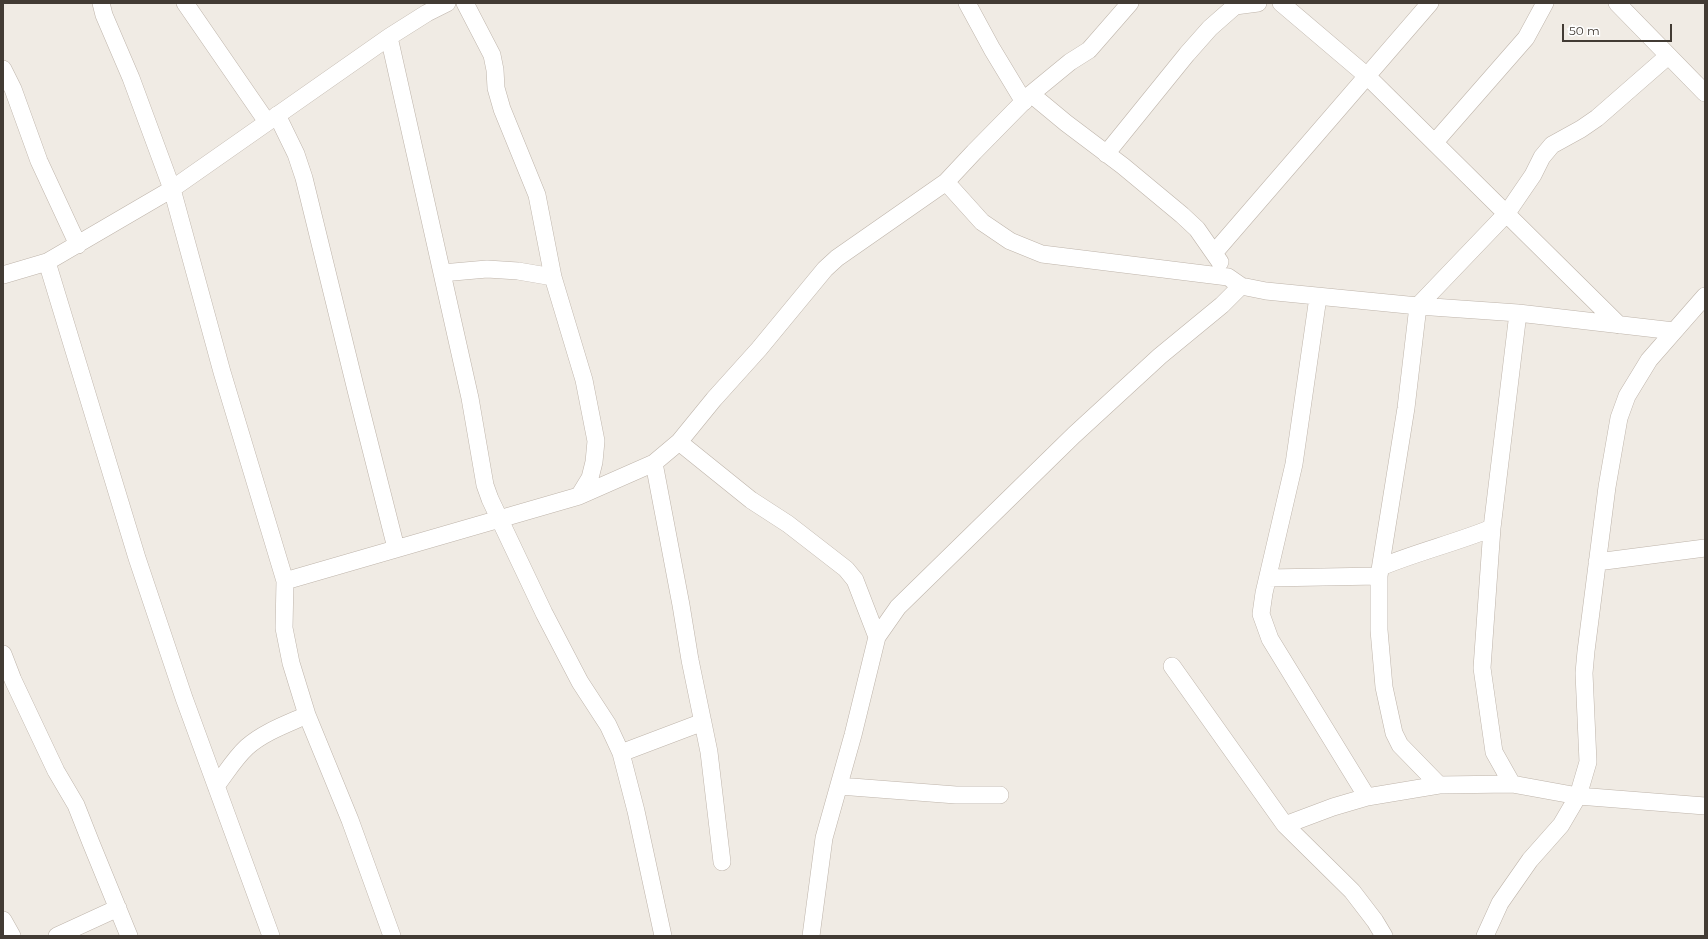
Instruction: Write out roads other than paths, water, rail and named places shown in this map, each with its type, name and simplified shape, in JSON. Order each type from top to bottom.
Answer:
[{"type":"street","points":[[101,3],[104,14],[131,78],[172,189],[222,372],[285,581],[284,628],[291,663],[307,714],[350,820],[392,936]]},
{"type":"street","points":[[185,3],[272,118],[296,154],[304,178],[396,548]]},
{"type":"street","points":[[3,275],[47,262],[172,189],[389,37],[427,13],[447,3]]},
{"type":"street","points":[[465,3],[492,55],[496,88],[502,109],[537,195],[553,276],[584,380],[596,441],[594,462],[590,478],[579,496]]},
{"type":"street","points":[[967,3],[992,49],[1027,98],[1106,154],[1182,215],[1197,229],[1235,281]]},
{"type":"street","points":[[285,581],[579,496],[654,463],[680,442],[714,399],[825,269],[837,258],[946,182],[1027,98],[1070,62],[1089,50],[1130,3]]},
{"type":"street","points":[[1106,154],[1199,40],[1236,4],[1258,3]]},
{"type":"street","points":[[1281,3],[1367,76],[1619,325]]},
{"type":"street","points":[[1214,253],[1430,3]]},
{"type":"street","points":[[1435,142],[1526,38],[1545,3]]},
{"type":"street","points":[[1617,3],[1705,93]]},
{"type":"street","points":[[389,37],[470,398],[486,485],[500,520],[555,633],[580,682],[608,725],[621,753],[636,811],[663,936]]},
{"type":"street","points":[[1439,784],[1400,745],[1394,733],[1384,687],[1379,630],[1380,572],[1404,416],[1418,306],[1507,213],[1552,144],[1581,129],[1598,118],[1668,56]]},
{"type":"street","points":[[3,69],[13,89],[39,161],[78,245]]},
{"type":"street","points":[[946,182],[982,222],[1010,241],[1042,254],[1235,281],[1266,291],[1418,306],[1518,313],[1674,331]]},
{"type":"street","points":[[47,262],[137,558],[184,698],[271,936]]},
{"type":"street","points":[[442,273],[488,269],[518,271],[553,276]]},
{"type":"street","points":[[811,936],[824,838],[839,786],[877,637],[898,607],[1074,435],[1160,356],[1222,305],[1235,281]]},
{"type":"street","points":[[1485,936],[1500,903],[1530,860],[1561,825],[1578,796],[1588,762],[1584,673],[1607,487],[1619,418],[1627,396],[1637,376],[1649,360],[1705,296]]},
{"type":"street","points":[[1318,297],[1294,464],[1264,594],[1261,614],[1270,640],[1366,797]]},
{"type":"street","points":[[1512,784],[1494,752],[1482,668],[1492,528],[1518,313]]},
{"type":"street","points":[[680,442],[751,500],[788,524],[846,569],[855,580],[877,637]]},
{"type":"street","points":[[654,463],[690,660],[709,752],[722,862]]},
{"type":"street","points":[[1268,578],[1380,572],[1422,552],[1460,541],[1492,528]]},
{"type":"street","points":[[1597,562],[1705,548]]},
{"type":"street","points":[[3,654],[13,680],[56,771],[76,805],[129,936]]},
{"type":"street","points":[[1172,666],[1285,825],[1352,891],[1376,921],[1384,936]]},
{"type":"street","points":[[216,786],[247,747],[262,736],[307,714]]},
{"type":"street","points":[[621,753],[703,722]]},
{"type":"street","points":[[1285,825],[1333,807],[1366,797],[1439,784],[1512,784],[1578,796],[1705,806]]},
{"type":"street","points":[[839,786],[956,796],[1000,795]]},
{"type":"street","points":[[57,936],[118,908]]},
{"type":"street","points":[[3,920],[12,936]]}]
